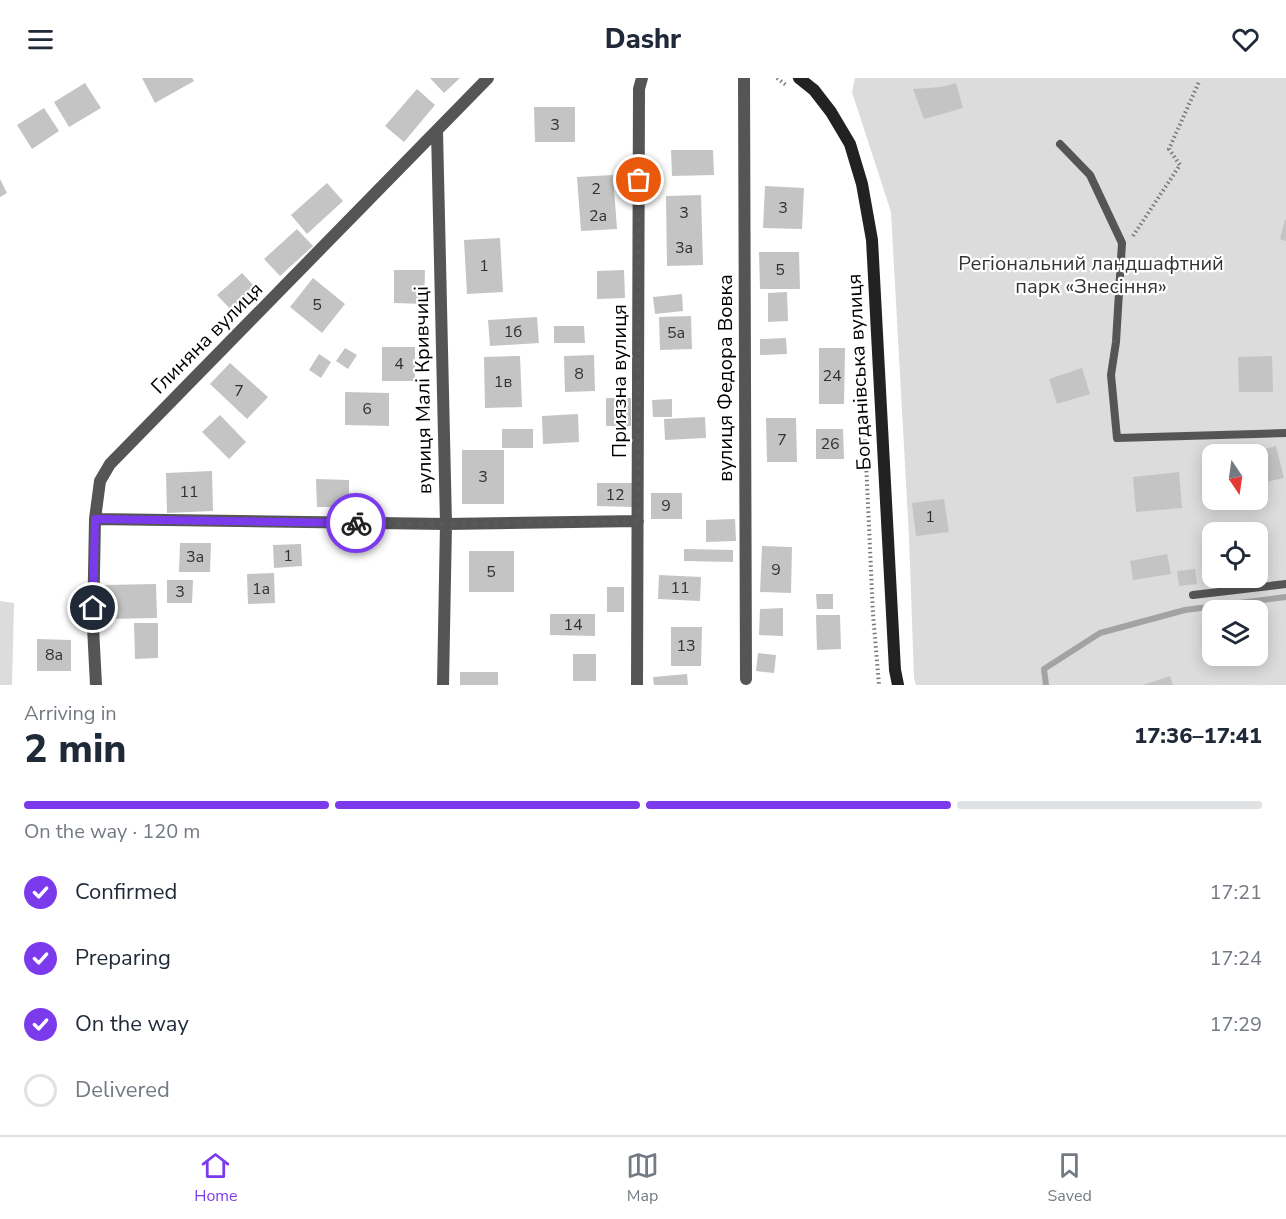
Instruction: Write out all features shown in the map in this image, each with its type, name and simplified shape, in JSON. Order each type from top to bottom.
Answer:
[{"type":"main road","name":"Богданівська вулиця","points":[[799,78],[814,90],[831,112],[850,144],[862,184],[872,240],[895,670],[898,685]]},
{"type":"street","name":"Глиняна вулиця","points":[[96,685],[93,627],[95,519],[100,481],[110,464],[488,78]]},
{"type":"street","name":"Приязна вулиця","points":[[637,685],[639,88],[642,78]]},
{"type":"street","name":"вулиця Федора Вовка","points":[[744,78],[746,679]]},
{"type":"street","name":"вулиця Малі Кривчиці","points":[[437,131],[446,524],[443,685]]},
{"type":"street","points":[[95,519],[446,524],[638,521]]},
{"type":"lane","points":[[1060,144],[1090,175],[1122,243],[1116,342],[1111,375],[1117,438],[1286,433]]},
{"type":"lane","points":[[1193,595],[1286,584]]},
{"type":"path","points":[[777,78],[791,89]]},
{"type":"path","points":[[1121,258],[1127,245],[1180,165],[1169,149],[1199,82]]},
{"type":"path","points":[[864,412],[873,614],[879,685]]},
{"type":"green space","name":"Регіональний ландшафтний парк «Знесіння»","points":[[855,78],[1286,78],[1286,685],[916,685],[891,212],[852,92]]},
{"type":"green space","points":[[0,601],[14,603],[12,685],[0,685]]},
{"type":"building","points":[[142,78],[192,78],[194,81],[155,103]]},
{"type":"building","points":[[430,78],[460,78],[444,93]]},
{"type":"building","points":[[85,83],[101,108],[69,127],[54,102]]},
{"type":"building","points":[[956,83],[963,108],[924,119],[913,89],[941,87]]},
{"type":"building","points":[[417,89],[435,105],[404,142],[385,126]]},
{"type":"building","points":[[534,107],[575,107],[575,142],[535,142]]},
{"type":"building","points":[[44,108],[59,131],[32,149],[17,125]]},
{"type":"building","points":[[671,150],[713,150],[714,175],[672,176]]},
{"type":"building","points":[[613,175],[617,229],[581,231],[577,177]]},
{"type":"building","points":[[0,179],[7,193],[0,197]]},
{"type":"building","points":[[327,183],[343,201],[307,234],[291,215]]},
{"type":"building","points":[[765,186],[804,188],[802,229],[763,228]]},
{"type":"building","points":[[701,195],[703,265],[667,266],[666,196]]},
{"type":"building","points":[[1286,220],[1286,241],[1280,239]]},
{"type":"building","points":[[297,229],[313,246],[280,276],[264,259]]},
{"type":"building","points":[[500,238],[503,292],[467,294],[464,240]]},
{"type":"building","points":[[759,252],[799,252],[800,289],[760,289]]},
{"type":"building","points":[[394,270],[425,270],[424,304],[394,303]]},
{"type":"building","points":[[624,270],[625,298],[597,299],[597,271]]},
{"type":"building","points":[[242,273],[258,290],[234,313],[217,295]]},
{"type":"building","points":[[313,278],[345,304],[322,333],[290,307]]},
{"type":"building","points":[[787,292],[788,321],[768,322],[768,293]]},
{"type":"building","points":[[682,294],[683,311],[655,314],[653,297]]},
{"type":"building","points":[[691,316],[692,349],[660,350],[659,317]]},
{"type":"building","points":[[537,317],[539,343],[490,346],[488,320]]},
{"type":"building","points":[[554,326],[584,326],[585,343],[554,343]]},
{"type":"building","points":[[786,338],[787,354],[760,355],[760,339]]},
{"type":"building","points":[[382,347],[415,347],[415,381],[382,381]]},
{"type":"building","points":[[345,348],[357,355],[348,369],[336,361]]},
{"type":"building","points":[[819,348],[845,348],[844,404],[819,404]]},
{"type":"building","points":[[319,354],[331,362],[321,378],[309,370]]},
{"type":"building","points":[[594,355],[595,391],[565,392],[564,356]]},
{"type":"building","points":[[520,356],[522,407],[485,408],[484,357]]},
{"type":"building","points":[[1272,356],[1273,392],[1239,392],[1238,357]]},
{"type":"building","points":[[230,363],[268,397],[247,419],[210,384]]},
{"type":"building","points":[[1082,368],[1090,394],[1057,404],[1049,379]]},
{"type":"building","points":[[345,392],[389,393],[389,426],[345,425]]},
{"type":"building","points":[[606,398],[631,398],[631,426],[606,426]]},
{"type":"building","points":[[672,399],[672,417],[653,417],[652,400]]},
{"type":"building","points":[[578,414],[579,442],[543,444],[542,416]]},
{"type":"building","points":[[220,415],[246,442],[229,459],[202,432]]},
{"type":"building","points":[[705,417],[706,438],[665,440],[664,419]]},
{"type":"building","points":[[766,418],[796,418],[797,462],[767,462]]},
{"type":"building","points":[[502,429],[533,429],[533,448],[502,448]]},
{"type":"building","points":[[816,429],[843,429],[844,459],[816,459]]},
{"type":"building","points":[[1276,446],[1284,478],[1268,482],[1268,448]]},
{"type":"building","points":[[462,450],[504,450],[504,504],[462,504]]},
{"type":"building","points":[[212,471],[213,511],[167,513],[166,473]]},
{"type":"building","points":[[1179,472],[1182,508],[1136,512],[1133,477]]},
{"type":"building","points":[[316,479],[349,480],[349,507],[317,507]]},
{"type":"building","points":[[597,483],[633,483],[633,507],[597,506]]},
{"type":"building","points":[[651,493],[682,493],[682,519],[651,519]]},
{"type":"building","points":[[944,499],[949,532],[916,536],[912,503]]},
{"type":"building","points":[[735,519],[736,541],[706,542],[706,520]]},
{"type":"building","points":[[180,543],[211,543],[210,572],[179,572]]},
{"type":"building","points":[[301,544],[302,566],[274,568],[273,545]]},
{"type":"building","points":[[762,546],[792,547],[791,593],[760,592]]},
{"type":"building","points":[[684,549],[733,550],[733,562],[684,561]]},
{"type":"building","points":[[469,551],[514,551],[514,592],[469,592]]},
{"type":"building","points":[[1167,554],[1171,574],[1133,580],[1130,561]]},
{"type":"building","points":[[1195,569],[1197,584],[1179,586],[1177,571]]},
{"type":"building","points":[[274,573],[275,603],[248,604],[247,574]]},
{"type":"building","points":[[659,575],[701,577],[700,601],[658,599]]},
{"type":"building","points":[[167,580],[193,580],[192,603],[167,603]]},
{"type":"building","points":[[156,584],[157,618],[105,619],[105,585]]},
{"type":"building","points":[[607,587],[624,587],[624,612],[607,612]]},
{"type":"building","points":[[816,594],[833,594],[833,609],[817,609]]},
{"type":"building","points":[[783,608],[783,636],[759,635],[760,609]]},
{"type":"building","points":[[550,614],[595,614],[595,636],[550,635]]},
{"type":"building","points":[[816,615],[840,615],[841,649],[817,650]]},
{"type":"building","points":[[134,623],[158,623],[158,658],[135,659]]},
{"type":"building","points":[[671,627],[702,627],[701,666],[671,666]]},
{"type":"building","points":[[37,639],[71,640],[71,671],[37,671]]},
{"type":"building","points":[[758,653],[776,655],[774,673],[756,671]]},
{"type":"building","points":[[573,654],[596,654],[596,681],[573,681]]},
{"type":"building","points":[[460,672],[498,672],[498,685],[460,685]]},
{"type":"building","points":[[687,674],[688,685],[654,685],[653,677]]},
{"type":"building","points":[[1170,676],[1173,685],[1143,685]]},
{"type":"waterway","points":[[1046,685],[1044,669],[1100,633],[1185,610],[1286,597]]},
{"type":"way so far","points":[[356,523],[638,521],[639,180]]},
{"type":"route","points":[[93,608],[95,519],[356,523]]}]
